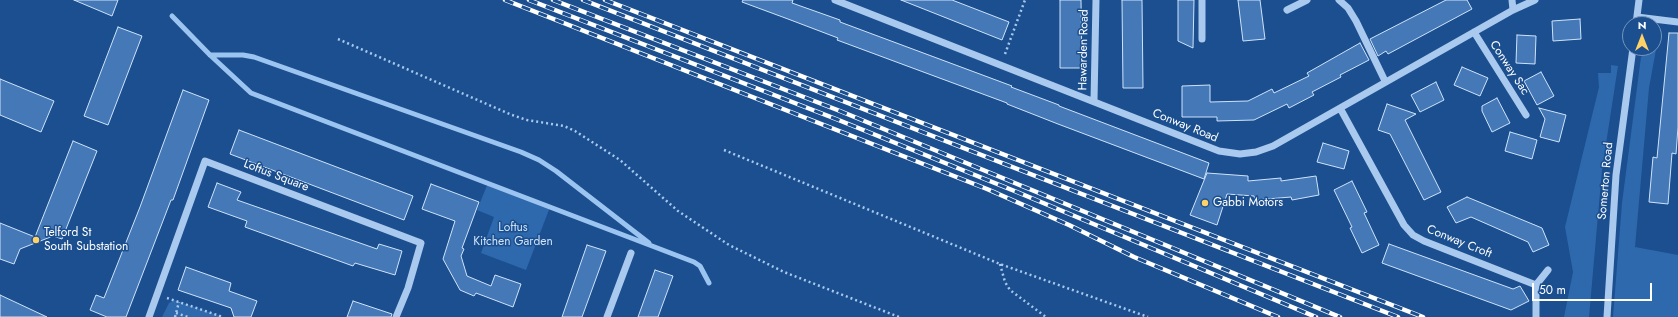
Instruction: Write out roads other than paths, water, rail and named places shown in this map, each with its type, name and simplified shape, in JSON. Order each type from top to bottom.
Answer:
[{"type":"street","name":"Conway Road","points":[[835,0],[1219,151],[1240,154],[1256,152],[1273,146],[1385,81],[1513,10],[1535,0]]},
{"type":"street","name":"Hawarden Road","points":[[1094,101],[1096,0]]},
{"type":"street","points":[[1202,0],[1202,39]]},
{"type":"street","points":[[1287,10],[1307,0]]},
{"type":"street","points":[[1340,0],[1348,8],[1356,21],[1385,81]]},
{"type":"street","points":[[1512,0],[1513,10]]},
{"type":"street","points":[[1637,16],[1639,0]]},
{"type":"street","points":[[1662,22],[1678,22]]},
{"type":"street","name":"Conway Sac","points":[[1474,32],[1526,114]]},
{"type":"street","name":"Somerton Road","points":[[1607,317],[1616,175],[1632,56]]},
{"type":"street","name":"Conway Croft","points":[[1340,108],[1404,225],[1413,235],[1424,241],[1536,285]]},
{"type":"street","name":"Loftus Square","points":[[149,317],[205,161],[421,243],[408,288],[396,317]]},
{"type":"street","points":[[607,317],[631,253]]},
{"type":"street","points":[[1536,317],[1536,285],[1548,270]]},
{"type":"waterway","points":[[172,16],[210,55],[251,93],[694,262],[700,266],[709,283]]},
{"type":"waterway","points":[[210,55],[243,55],[254,57],[521,152],[539,160],[556,171],[649,243]]},
{"type":"railway","points":[[505,0],[987,189],[1069,225],[1134,257],[1278,317]]},
{"type":"railway","points":[[529,0],[836,119],[1017,192],[1316,317]]},
{"type":"railway","points":[[553,0],[840,111],[1340,317]]},
{"type":"railway","points":[[583,0],[1398,317]]},
{"type":"railway","points":[[605,0],[1423,317]]},
{"type":"place","name":"Gabbi Motors","points":[[1205,203]]},
{"type":"place","name":"Telford St South Substation","points":[[36,240]]},
{"type":"park label","name":"Loftus Kitchen Garden","points":[[513,235]]}]
